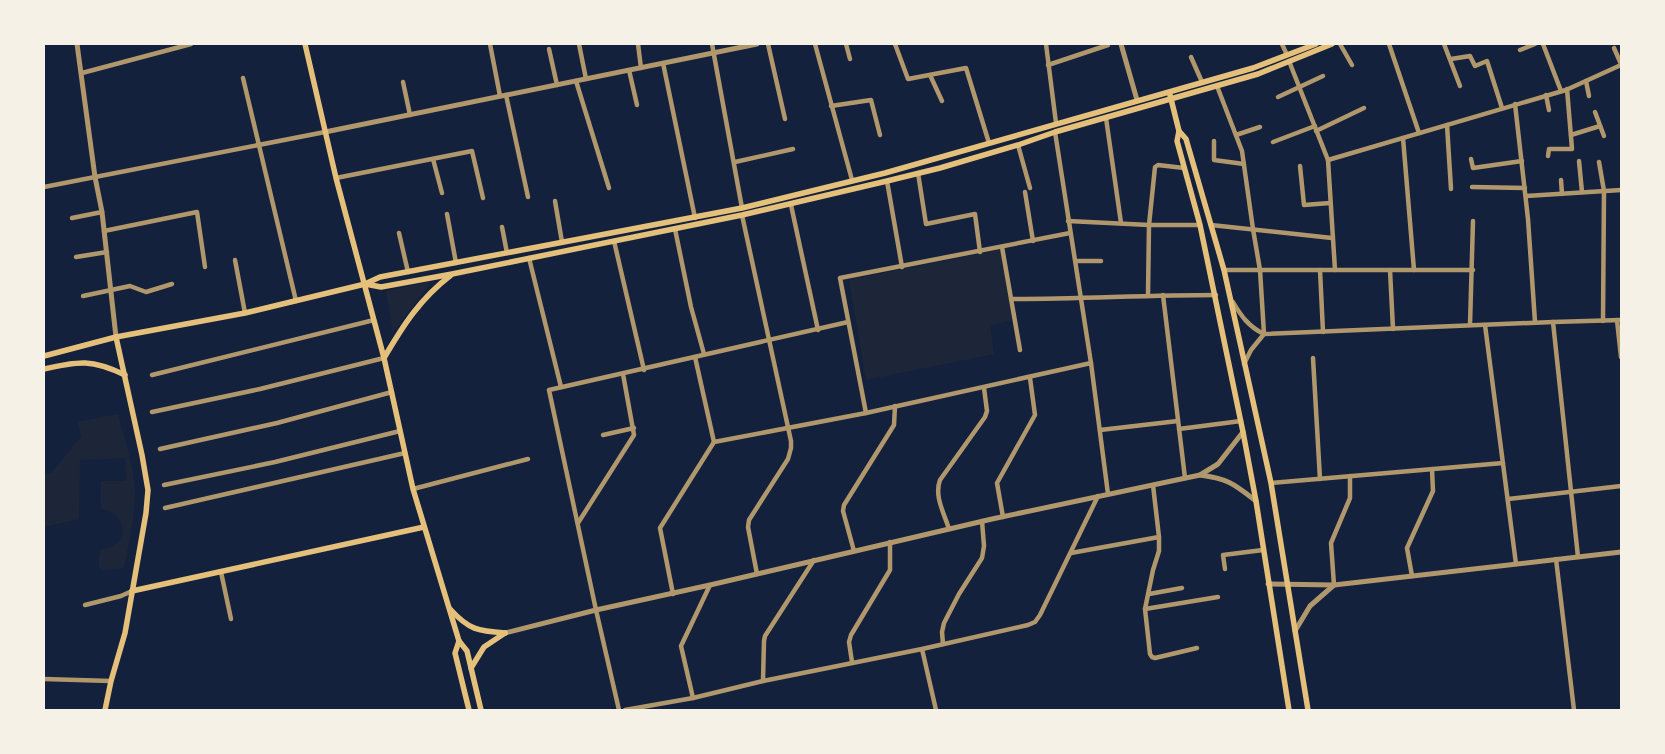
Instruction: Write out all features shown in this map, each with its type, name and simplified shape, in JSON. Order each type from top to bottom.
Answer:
[{"type":"main road","points":[[305,44],[336,178],[384,358],[413,489],[459,641],[467,651],[481,710]]},
{"type":"main road","points":[[365,284],[381,288],[643,236],[791,204],[940,168],[1170,98],[1258,74],[1316,44]]},
{"type":"main road","points":[[44,356],[116,337],[296,301],[408,272],[562,242],[641,229],[742,208],[938,158],[1332,44]]},
{"type":"main road","points":[[1169,90],[1178,131],[1176,141],[1200,225],[1241,421],[1256,500],[1289,710]]},
{"type":"main road","points":[[1178,131],[1186,139],[1224,270],[1271,483],[1308,710]]},
{"type":"main road","points":[[938,158],[940,168]]},
{"type":"main road","points":[[641,229],[643,236]]},
{"type":"main road","points":[[384,358],[398,334],[421,302],[433,289],[452,274]]},
{"type":"main road","points":[[105,710],[125,633],[146,513],[148,490],[116,337]]},
{"type":"main road","points":[[44,369],[74,362],[107,366],[125,376]]},
{"type":"main road","points":[[132,591],[424,527]]},
{"type":"main road","points":[[449,608],[460,620],[480,631],[505,633]]},
{"type":"main road","points":[[471,668],[484,647],[505,633]]},
{"type":"main road","points":[[459,641],[455,653],[468,710]]},
{"type":"street","points":[[77,44],[95,177],[102,212],[116,337]]},
{"type":"street","points":[[82,73],[188,44]]},
{"type":"street","points":[[490,44],[528,197]]},
{"type":"street","points":[[579,44],[586,79]]},
{"type":"street","points":[[638,44],[641,68]]},
{"type":"street","points":[[712,44],[742,208]]},
{"type":"street","points":[[44,187],[757,44]]},
{"type":"street","points":[[768,44],[785,119]]},
{"type":"street","points":[[815,44],[852,180]]},
{"type":"street","points":[[846,44],[850,59]]},
{"type":"street","points":[[895,44],[908,78],[966,68],[989,143]]},
{"type":"street","points":[[1046,44],[1056,123]]},
{"type":"street","points":[[1121,44],[1137,100]]},
{"type":"street","points":[[1282,44],[1328,160],[1335,270]]},
{"type":"street","points":[[1340,44],[1352,65]]},
{"type":"street","points":[[1389,44],[1419,133]]},
{"type":"street","points":[[1444,44],[1460,86]]},
{"type":"street","points":[[1520,50],[1535,44]]},
{"type":"street","points":[[1544,44],[1561,91]]},
{"type":"street","points":[[1048,65],[1108,45]]},
{"type":"street","points":[[1328,160],[1567,89],[1621,64],[1614,48]]},
{"type":"street","points":[[548,49],[556,85]]},
{"type":"street","points":[[1451,60],[1470,56],[1475,66],[1487,61],[1502,108]]},
{"type":"street","points":[[1191,57],[1202,82]]},
{"type":"street","points":[[663,64],[695,218]]},
{"type":"street","points":[[629,70],[637,105]]},
{"type":"street","points":[[930,75],[942,101]]},
{"type":"street","points":[[1278,97],[1323,76]]},
{"type":"street","points":[[243,78],[296,301]]},
{"type":"street","points":[[576,81],[609,188]]},
{"type":"street","points":[[1586,81],[1589,96]]},
{"type":"street","points":[[403,82],[410,115]]},
{"type":"street","points":[[1217,86],[1242,151],[1252,229],[1260,270],[1264,334],[1251,350],[1244,364]]},
{"type":"street","points":[[1548,156],[1549,149],[1572,149],[1567,89]]},
{"type":"street","points":[[1546,95],[1549,110]]},
{"type":"street","points":[[831,106],[871,100],[880,135]]},
{"type":"street","points":[[1515,104],[1526,196],[1535,322]]},
{"type":"street","points":[[1273,142],[1316,129],[1364,108]]},
{"type":"street","points":[[1595,112],[1604,136]]},
{"type":"street","points":[[1106,118],[1121,223]]},
{"type":"street","points":[[1447,125],[1451,189]]},
{"type":"street","points":[[1571,136],[1600,126]]},
{"type":"street","points":[[1236,135],[1260,127]]},
{"type":"street","points":[[1055,132],[1091,364],[1108,494]]},
{"type":"street","points":[[1403,138],[1414,270]]},
{"type":"street","points":[[1214,141],[1214,160],[1244,164]]},
{"type":"street","points":[[1018,145],[1030,188]]},
{"type":"street","points":[[735,162],[793,149]]},
{"type":"street","points":[[336,178],[472,151],[483,198]]},
{"type":"street","points":[[433,159],[442,193]]},
{"type":"street","points":[[1472,159],[1473,168],[1522,162]]},
{"type":"street","points":[[1579,161],[1582,192]]},
{"type":"street","points":[[1599,162],[1604,191],[1603,321]]},
{"type":"street","points":[[1148,295],[1149,225],[1156,165],[1184,168]]},
{"type":"street","points":[[1300,166],[1304,205],[1330,203]]},
{"type":"street","points":[[918,173],[926,224],[975,214],[980,252]]},
{"type":"street","points":[[1561,180],[1562,194]]},
{"type":"street","points":[[887,181],[902,267]]},
{"type":"street","points":[[1472,187],[1525,188]]},
{"type":"street","points":[[1526,196],[1621,190]]},
{"type":"street","points":[[1025,192],[1033,241]]},
{"type":"street","points":[[555,201],[562,242]]},
{"type":"street","points":[[791,204],[818,330]]},
{"type":"street","points":[[72,218],[102,212]]},
{"type":"street","points":[[104,231],[197,212],[205,267]]},
{"type":"street","points":[[447,214],[456,263]]},
{"type":"street","points":[[742,215],[791,441],[788,459],[753,512],[748,527],[757,574]]},
{"type":"street","points":[[1068,221],[1149,225],[1200,225]]},
{"type":"street","points":[[1470,325],[1473,221]]},
{"type":"street","points":[[1211,225],[1332,238]]},
{"type":"street","points":[[502,227],[507,253]]},
{"type":"street","points":[[675,229],[691,307],[704,354]]},
{"type":"street","points":[[399,233],[408,272]]},
{"type":"street","points":[[866,413],[840,278],[1070,233]]},
{"type":"street","points":[[614,241],[644,370]]},
{"type":"street","points":[[1002,247],[1020,350]]},
{"type":"street","points":[[76,257],[107,252]]},
{"type":"street","points":[[529,258],[561,387]]},
{"type":"street","points":[[235,260],[245,312]]},
{"type":"street","points":[[1076,262],[1100,261]]},
{"type":"street","points":[[1224,270],[1473,270]]},
{"type":"street","points":[[1320,270],[1323,332]]},
{"type":"street","points":[[1390,270],[1393,329]]},
{"type":"street","points":[[83,296],[130,286],[146,292],[172,284]]},
{"type":"street","points":[[1011,299],[1081,300],[1148,295],[1216,295]]},
{"type":"street","points":[[1163,295],[1186,478]]},
{"type":"street","points":[[1230,298],[1246,323],[1264,334],[1619,320],[1621,357]]},
{"type":"street","points":[[152,376],[374,320]]},
{"type":"street","points":[[619,710],[549,390],[644,370],[704,354],[848,322]]},
{"type":"street","points":[[1553,322],[1578,557]]},
{"type":"street","points":[[1485,324],[1516,564]]},
{"type":"street","points":[[673,594],[660,528],[714,442],[695,357]]},
{"type":"street","points":[[152,412],[260,389],[384,358]]},
{"type":"street","points":[[1313,358],[1320,478]]},
{"type":"street","points":[[714,442],[866,413],[1091,364]]},
{"type":"street","points":[[578,523],[634,436],[623,374]]},
{"type":"street","points":[[1003,516],[997,483],[1035,415],[1030,378]]},
{"type":"street","points":[[949,529],[937,494],[937,488],[940,480],[985,417],[987,411],[984,388]]},
{"type":"street","points":[[160,449],[277,423],[392,392]]},
{"type":"street","points":[[854,551],[842,511],[894,425],[895,406]]},
{"type":"street","points":[[1100,430],[1178,421]]},
{"type":"street","points":[[1179,429],[1241,421]]},
{"type":"street","points":[[603,435],[634,428]]},
{"type":"street","points":[[164,485],[275,462],[400,431]]},
{"type":"street","points":[[1200,475],[1218,464],[1243,432]]},
{"type":"street","points":[[165,508],[405,453]]},
{"type":"street","points":[[413,489],[528,459]]},
{"type":"street","points":[[1271,483],[1503,463]]},
{"type":"street","points":[[1412,576],[1407,548],[1433,491],[1432,469]]},
{"type":"street","points":[[505,633],[596,610],[673,594],[1003,516],[1200,475],[1230,481],[1256,500]]},
{"type":"street","points":[[1334,585],[1331,543],[1350,498],[1350,476]]},
{"type":"street","points":[[1153,485],[1159,536],[1159,555],[1153,570],[1146,609],[1152,657],[1155,658],[1197,648]]},
{"type":"street","points":[[1508,499],[1621,486]]},
{"type":"street","points":[[626,710],[693,698],[764,680],[922,649],[1035,622],[1072,553],[1098,496]]},
{"type":"street","points":[[943,644],[942,632],[944,623],[959,594],[982,558],[984,546],[982,521]]},
{"type":"street","points":[[1072,553],[1159,536]]},
{"type":"street","points":[[852,662],[849,642],[890,570],[890,542]]},
{"type":"street","points":[[1225,569],[1223,555],[1263,550]]},
{"type":"street","points":[[1268,584],[1334,585],[1621,552]]},
{"type":"street","points":[[1556,559],[1574,710]]},
{"type":"street","points":[[764,680],[764,640],[814,560]]},
{"type":"street","points":[[221,572],[231,620]]},
{"type":"street","points":[[693,698],[681,646],[710,585]]},
{"type":"street","points":[[1295,631],[1310,606],[1334,585]]},
{"type":"street","points":[[1149,594],[1182,588]]},
{"type":"street","points":[[85,604],[121,596],[132,591]]},
{"type":"street","points":[[1146,609],[1218,597]]},
{"type":"street","points":[[922,649],[936,710]]},
{"type":"street","points":[[44,679],[111,681]]},
{"type":"shaded area","points":[[1003,249],[1012,321],[990,325],[994,354],[866,380],[849,280]]},
{"type":"shaded area","points":[[432,281],[393,332],[386,291]]},
{"type":"shaded area","points":[[118,414],[133,472],[134,510],[124,568],[104,570],[99,567],[101,549],[111,547],[117,543],[123,530],[117,517],[111,512],[101,509],[101,481],[126,481],[125,458],[80,460],[79,519],[44,527],[44,474],[51,473],[81,437],[78,422]]}]
